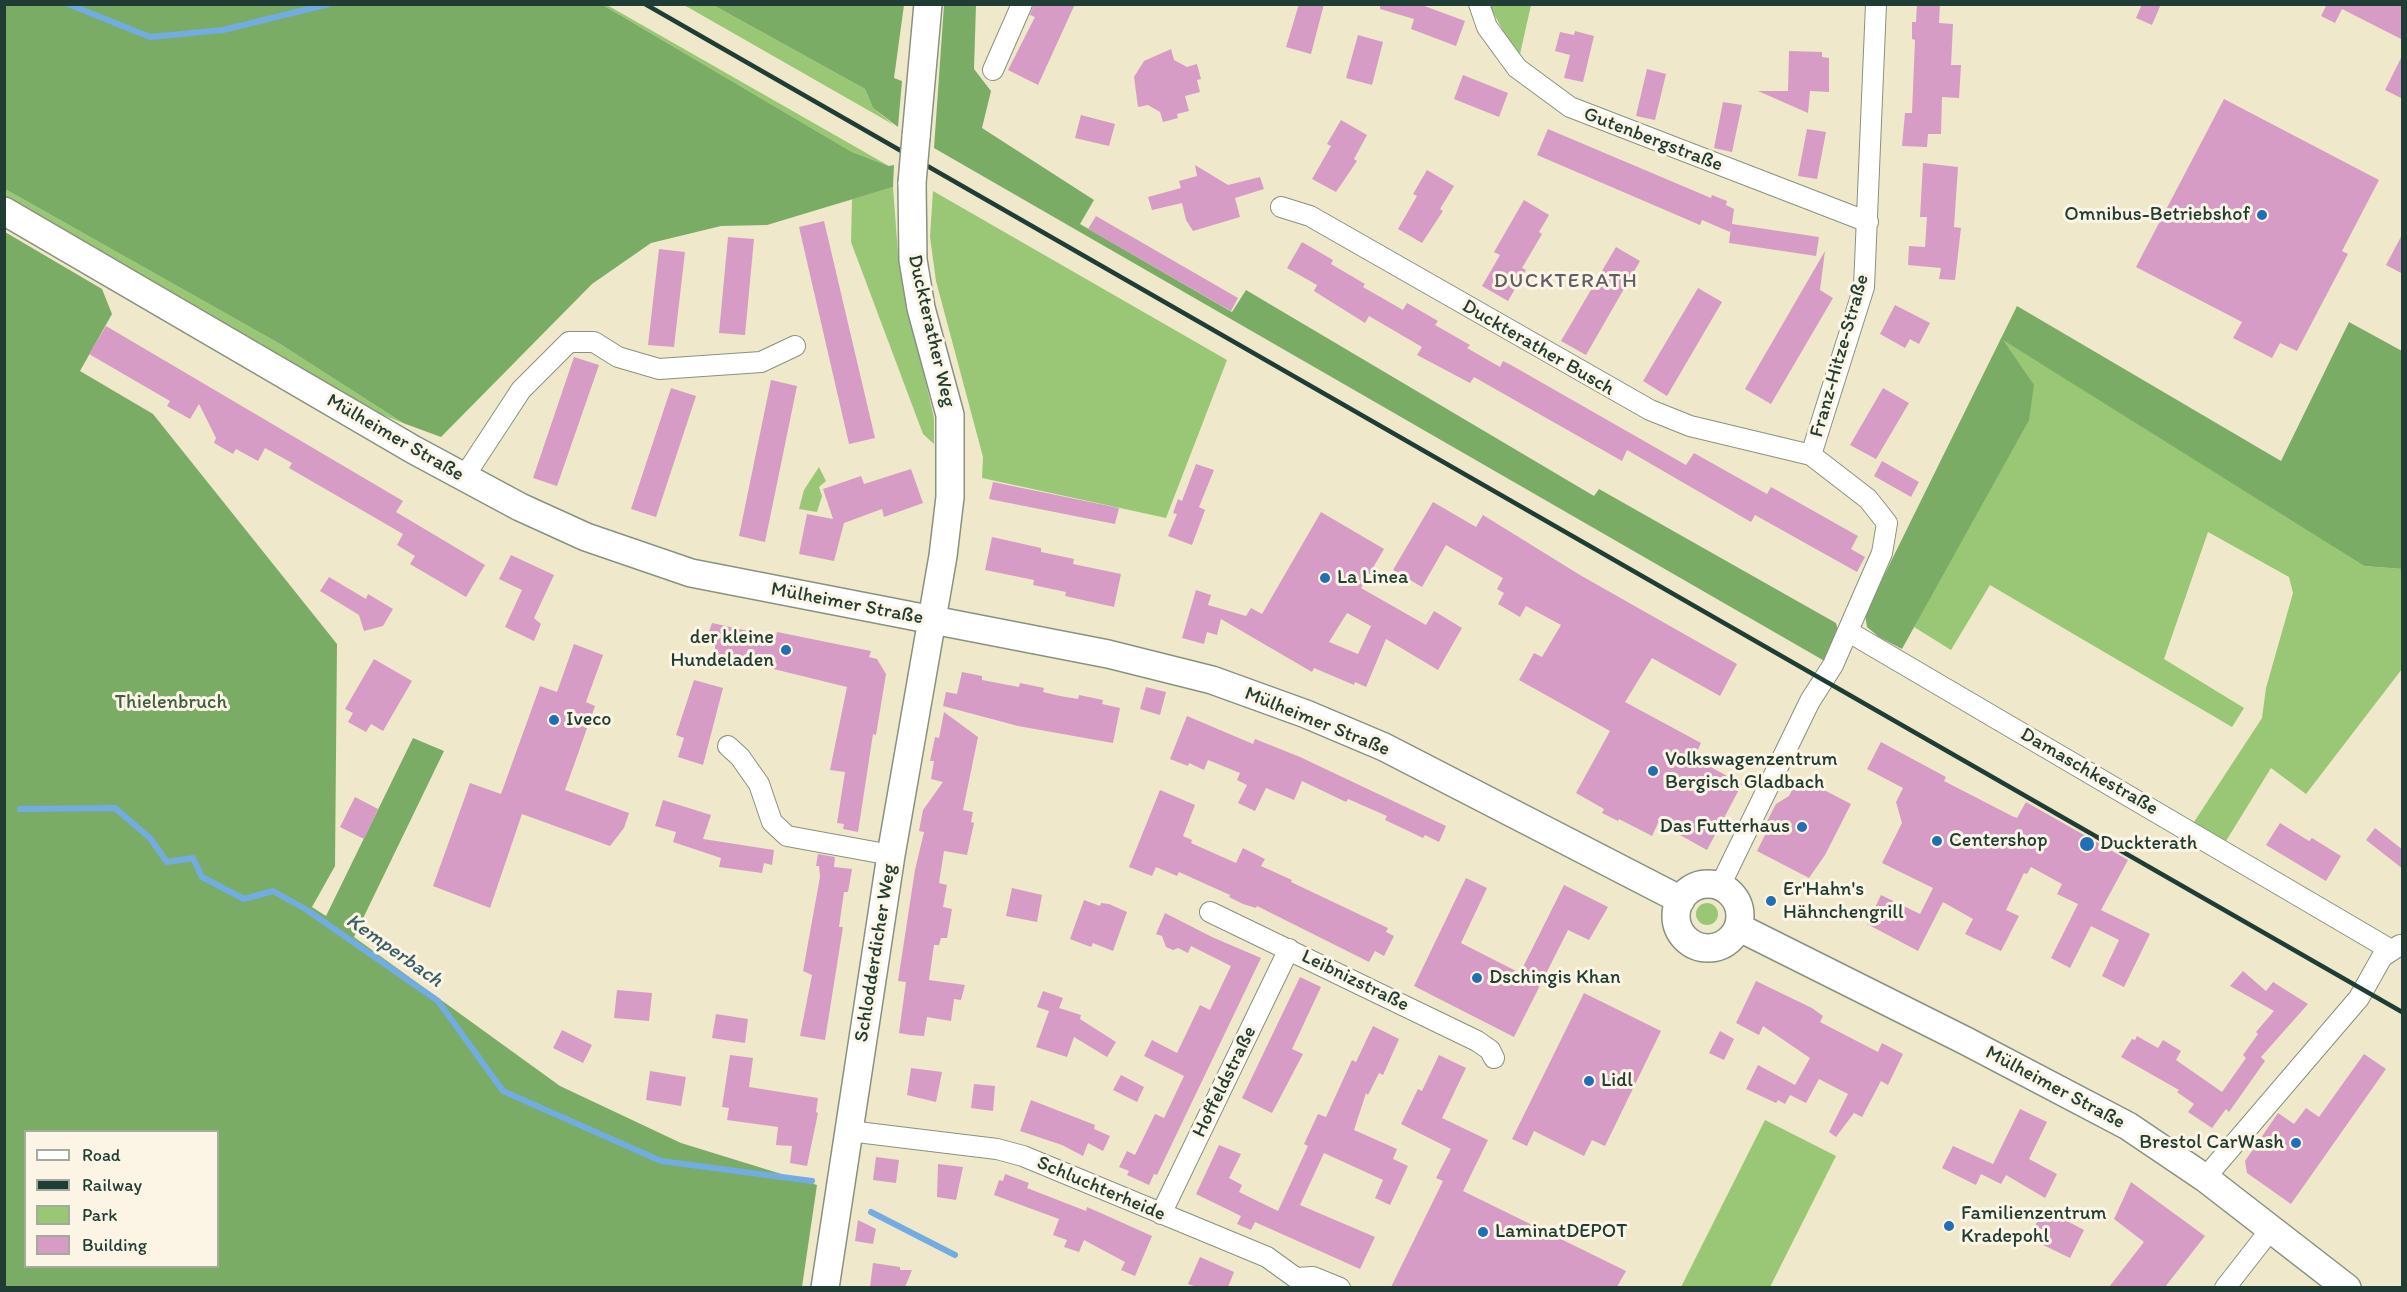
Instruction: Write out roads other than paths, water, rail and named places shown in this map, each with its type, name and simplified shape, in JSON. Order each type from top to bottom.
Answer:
[{"type":"main road","name":"Duckterather Weg","points":[[928,4],[912,183],[913,260],[921,308],[950,415],[950,497],[931,620]]},
{"type":"main road","name":"Mülheimer Straße","points":[[4,211],[464,477],[577,533],[646,560],[727,580],[1177,670],[1212,680],[1306,714],[1384,747],[1681,900]]},
{"type":"main road","name":"Schlodderdicher Weg","points":[[825,1287],[891,855],[931,620]]},
{"type":"main road","points":[[1712,884],[1720,886],[1735,899],[1740,918],[1738,927],[1726,943],[1707,948],[1697,946],[1688,940],[1677,921],[1681,900],[1694,887],[1712,884]]},
{"type":"main road","name":"Mülheimer Straße","points":[[1738,927],[1966,1041],[2128,1126],[2205,1178],[2347,1287]]},
{"type":"street","points":[[993,70],[1022,4]]},
{"type":"street","name":"Gutenbergstraße","points":[[1479,4],[1487,27],[1517,68],[1570,107],[1868,222]]},
{"type":"street","name":"Franz-Hitze-Straße","points":[[1720,886],[1810,700],[1833,665],[1882,553],[1887,523],[1868,499],[1810,455],[1864,287],[1876,4]]},
{"type":"street","name":"Duckterather Busch","points":[[1281,207],[1310,216],[1609,389],[1650,410],[1690,426],[1810,455]]},
{"type":"street","points":[[464,477],[521,390],[569,342],[594,342],[618,357],[659,369],[761,362],[795,346]]},
{"type":"street","name":"Damaschkestraße","points":[[1849,632],[2397,947],[2382,957],[2359,998],[2205,1178]]},
{"type":"street","points":[[728,746],[740,757],[759,784],[772,822],[787,836],[891,855]]},
{"type":"street","name":"Leibnizstraße","points":[[1210,912],[1477,1041],[1490,1050],[1494,1058]]},
{"type":"street","name":"Hoffeldstraße","points":[[1161,1214],[1289,949]]},
{"type":"street","name":"Schluchterheide","points":[[849,1131],[997,1149],[1023,1156],[1267,1257],[1296,1278],[1313,1277],[1340,1287]]},
{"type":"street","points":[[2225,1287],[2271,1229]]},
{"type":"waterway","points":[[68,4],[150,37],[223,30],[329,4]]},
{"type":"waterway","name":"Kemperbach","points":[[20,809],[115,808],[150,838],[167,862],[193,858],[202,877],[244,899],[273,891],[307,910],[438,1001],[503,1091],[661,1161],[812,1181]]},
{"type":"waterway","name":"Kemperbach","points":[[871,1212],[955,1255]]},
{"type":"railway","points":[[645,4],[2402,1012]]},
{"type":"place","name":"Omnibus-Betriebshof","points":[[2262,215]]},
{"type":"place","name":"La Linea","points":[[1325,578]]},
{"type":"place","name":"der kleine Hundeladen","points":[[786,650]]},
{"type":"place","name":"Iveco","points":[[554,720]]},
{"type":"place","name":"Volkswagenzentrum Bergisch Gladbach","points":[[1653,771]]},
{"type":"place","name":"Das Futterhaus","points":[[1802,827]]},
{"type":"place","name":"Centershop","points":[[1937,841]]},
{"type":"place","name":"Duckterath","points":[[2087,844]]},
{"type":"place","name":"Er'Hahn's Hähnchengrill","points":[[1771,901]]},
{"type":"place","name":"Dschingis Khan","points":[[1477,978]]},
{"type":"place","name":"Lidl","points":[[1589,1081]]},
{"type":"place","name":"Brestol CarWash","points":[[2296,1143]]},
{"type":"place","name":"Familienzentrum Kradepohl","points":[[1949,1226]]},
{"type":"place","name":"LaminatDEPOT","points":[[1483,1232]]},
{"type":"district","name":"DUCKTERATH","points":[[1566,282]]},
{"type":"park label","name":"Thielenbruch","points":[[171,703]]}]
